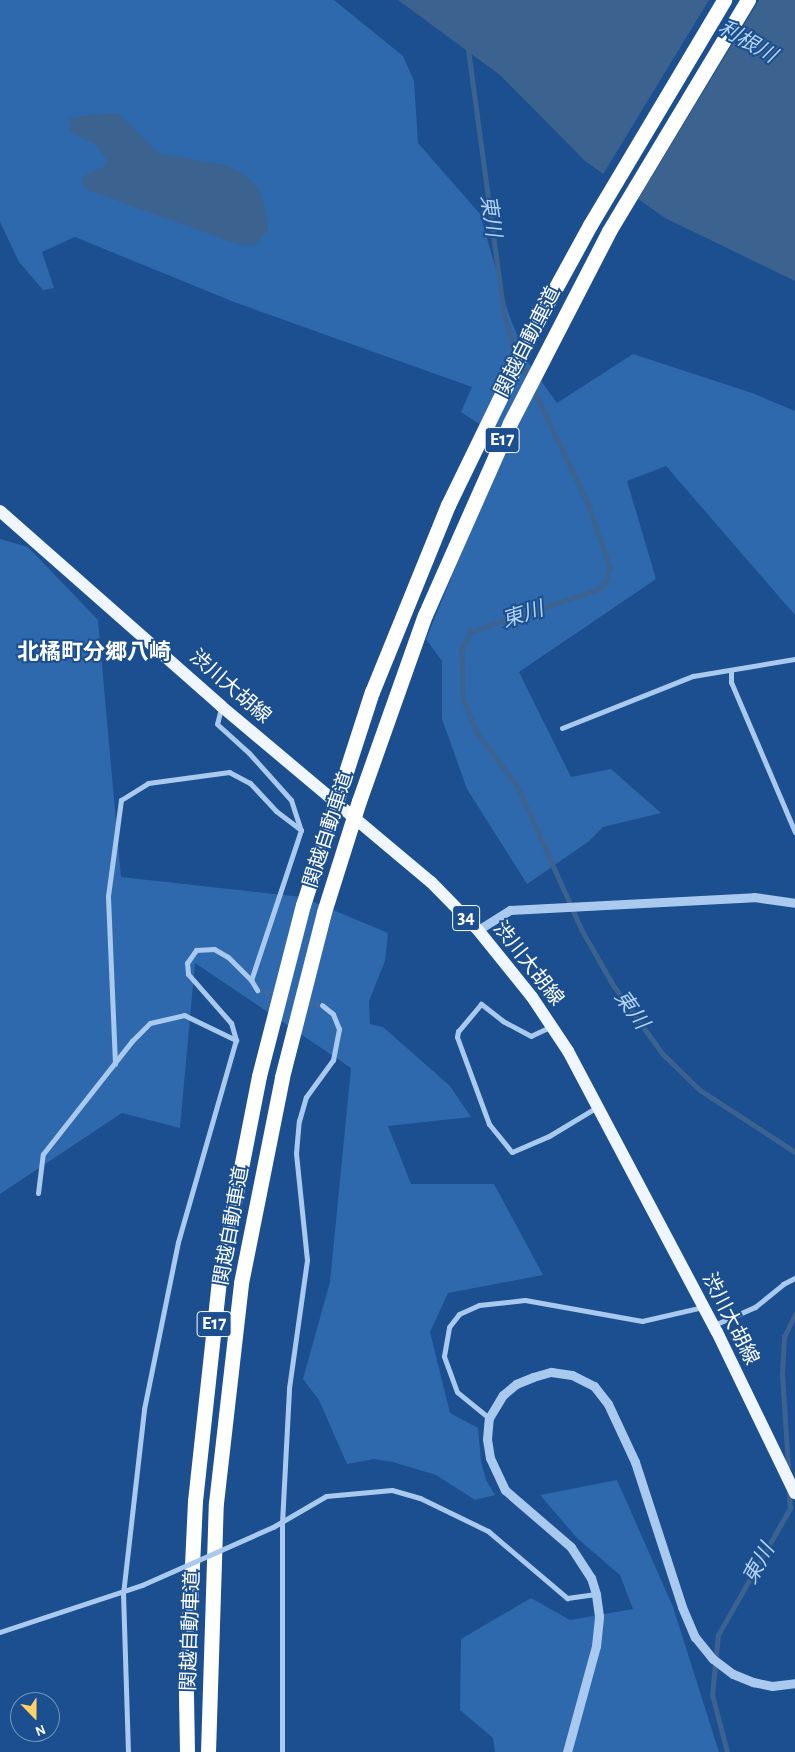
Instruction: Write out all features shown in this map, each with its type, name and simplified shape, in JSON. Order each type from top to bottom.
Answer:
[{"type":"highway","name":"関越自動車道","points":[[187,1752],[186,1692],[195,1501],[219,1280],[259,1076],[303,906],[372,692],[448,504],[534,329],[590,225],[724,0]]},
{"type":"highway","name":"関越自動車道","points":[[208,1752],[211,1602],[216,1502],[241,1282],[280,1086],[324,912],[362,792],[419,633],[510,423],[609,231],[748,0]]},
{"type":"main road","name":"渋川大胡線","points":[[0,511],[221,706],[431,882],[478,930],[552,1025],[714,1325],[795,1493]]},
{"type":"street","points":[[562,728],[693,676],[795,659]]},
{"type":"street","points":[[731,671],[731,682],[795,832]]},
{"type":"street","points":[[221,706],[217,724],[249,753],[291,800],[301,830],[251,980]]},
{"type":"street","points":[[116,1064],[108,896],[120,800],[148,783],[230,772],[250,783],[276,811],[301,830]]},
{"type":"street","points":[[478,930],[510,910],[754,897],[795,903]]},
{"type":"street","points":[[128,1752],[123,1594],[144,1410],[178,1242],[236,1040],[231,1023],[188,974],[186,963],[196,950],[214,949],[228,957],[251,980],[256,990]]},
{"type":"street","points":[[552,1025],[531,1036],[503,1021],[480,1004],[458,1031],[457,1037],[489,1124],[512,1152],[549,1136],[597,1107]]},
{"type":"street","points":[[282,1752],[282,1523],[289,1388],[307,1260],[296,1153],[299,1121],[306,1097],[333,1060],[340,1029],[334,1014],[322,1005]]},
{"type":"street","points":[[38,1193],[43,1154],[116,1064],[132,1041],[150,1024],[184,1015],[236,1040]]},
{"type":"street","points":[[714,1325],[755,1307],[783,1284],[795,1278]]},
{"type":"street","points":[[490,1418],[456,1392],[444,1356],[449,1327],[458,1314],[479,1305],[526,1300],[642,1321],[703,1307]]},
{"type":"street","points":[[567,1752],[596,1646],[599,1616],[596,1594],[591,1578],[571,1547],[516,1502],[498,1477],[487,1439],[490,1418],[503,1395],[516,1384],[533,1377],[551,1372],[572,1375],[594,1386],[618,1421],[635,1462],[682,1607],[695,1637],[713,1660],[733,1674],[772,1686],[795,1683]]},
{"type":"street","points":[[0,1632],[123,1594],[273,1528],[326,1496],[392,1490],[420,1498],[488,1531],[567,1598],[596,1594]]},
{"type":"shaded area","points":[[0,0],[334,0],[403,56],[414,81],[418,143],[480,214],[509,315],[529,364],[557,403],[633,354],[752,393],[795,411],[795,615],[666,466],[627,481],[656,579],[519,672],[571,777],[611,769],[661,813],[603,827],[588,842],[527,884],[467,789],[442,719],[442,661],[426,639],[507,442],[461,412],[472,387],[234,302],[75,237],[42,252],[54,288],[43,290],[19,262],[0,222]]},
{"type":"shaded area","points":[[0,539],[28,547],[98,620],[121,877],[302,897],[388,933],[385,961],[369,1001],[370,1024],[383,1027],[450,1086],[471,1117],[388,1126],[411,1184],[494,1184],[543,1275],[448,1293],[430,1332],[450,1413],[478,1428],[481,1461],[486,1480],[495,1495],[475,1500],[436,1475],[393,1462],[374,1459],[347,1464],[319,1400],[303,1379],[330,1282],[351,1068],[195,963],[180,1128],[122,1113],[0,1194]]},
{"type":"shaded area","points":[[617,1480],[673,1607],[719,1752],[495,1752],[493,1738],[460,1710],[461,1639],[531,1598],[570,1620],[633,1609],[620,1575],[577,1538],[540,1495]]},
{"type":"water","name":"利根川","points":[[398,0],[795,0],[795,281],[665,218],[585,161],[500,75]]},
{"type":"water","points":[[109,113],[119,114],[158,153],[225,165],[244,174],[258,187],[267,215],[268,230],[255,245],[240,245],[87,190],[82,184],[83,176],[103,167],[107,160],[95,144],[70,132],[69,118]]},
{"type":"pier","points":[[709,0],[759,0],[637,201],[602,176]]},
{"type":"waterway","name":"東川","points":[[468,46],[504,314],[517,354]]},
{"type":"waterway","name":"東川","points":[[521,363],[529,378]]},
{"type":"waterway","name":"東川","points":[[533,388],[589,506],[610,567],[605,584],[595,591],[471,632],[462,648],[463,699],[477,732],[518,787],[582,930],[614,986],[663,1054],[700,1090],[795,1152]]},
{"type":"waterway","name":"東川","points":[[788,1467],[782,1375],[784,1337],[795,1314]]},
{"type":"waterway","name":"東川","points":[[727,1752],[712,1695],[718,1635],[790,1508],[789,1492]]},
{"type":"tunnel","points":[[257,990],[322,1005]]},
{"type":"district","name":"北橘町分郷八崎","points":[[94,653]]}]
